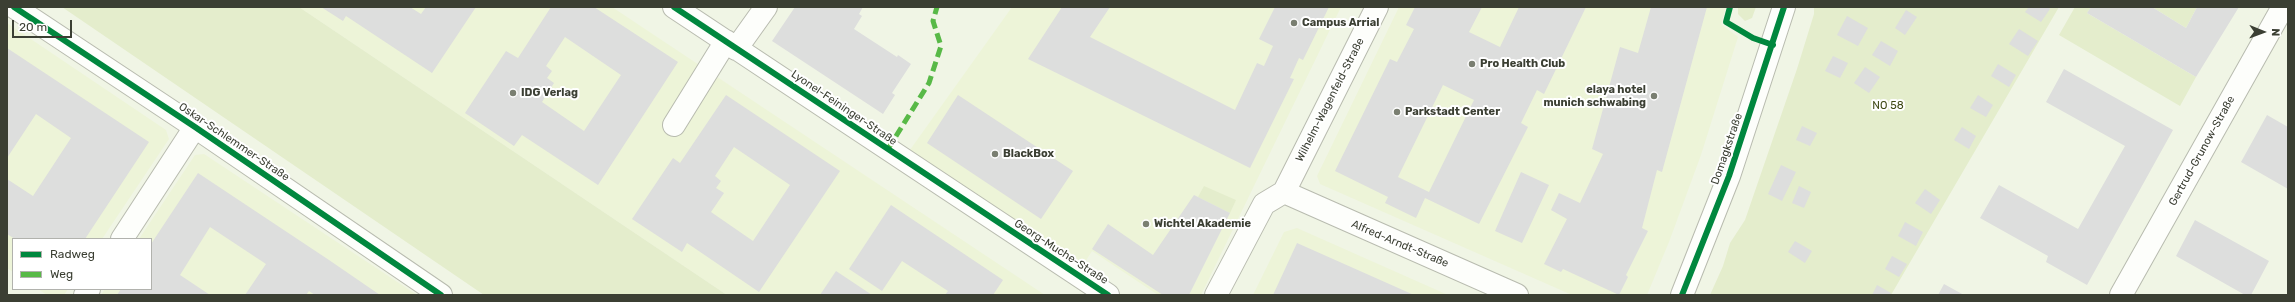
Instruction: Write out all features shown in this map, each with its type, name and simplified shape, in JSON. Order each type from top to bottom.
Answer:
[{"type":"street","name":"Oskar-Schlemmer-Straße","points":[[14,7],[195,127],[441,295]]},
{"type":"street","name":"Lyonel-Feininger-Straße","points":[[674,7],[1002,226]]},
{"type":"street","points":[[674,125],[731,45],[766,7]]},
{"type":"street","name":"Wilhelm-Wagenfeld-Straße","points":[[1284,192],[1377,7]]},
{"type":"street","name":"Domagkstraße","points":[[1682,295],[1728,176],[1784,7]]},
{"type":"street","name":"Gertrud-Grunow-Straße","points":[[2122,295],[2283,7]]},
{"type":"street","points":[[123,238],[195,127]]},
{"type":"street","points":[[1216,295],[1264,204],[1284,192]]},
{"type":"street","name":"Alfred-Arndt-Straße","points":[[1284,192],[1517,295]]},
{"type":"street","name":"Georg-Muche-Straße","points":[[1002,226],[1108,295]]},
{"type":"shaded area","points":[[299,7],[612,7],[1045,295],[727,295]]},
{"type":"shaded area","points":[[1012,7],[1341,7],[1201,295],[1158,295],[1092,251],[1082,267],[907,154]]},
{"type":"shaded area","points":[[1399,7],[1726,7],[1721,24],[1738,37],[1701,155],[1669,242],[1647,295],[1572,295],[1320,184],[1317,176]]},
{"type":"shaded area","points":[[7,23],[166,130],[169,139],[103,238],[12,238],[12,271],[7,268]]},
{"type":"shaded area","points":[[204,154],[417,295],[101,295],[104,290],[152,290],[152,238],[140,238],[195,155]]},
{"type":"shaded area","points":[[1297,228],[1448,295],[1253,295],[1284,232]]},
{"type":"shaded area","points":[[40,290],[67,290],[64,295],[47,295]]},
{"type":"green space","points":[[62,7],[299,7],[727,295],[484,295]]},
{"type":"green space","points":[[1738,7],[1756,7],[1752,18],[1745,21],[1738,14]]},
{"type":"green space","name":"NO 58","points":[[1814,7],[2059,7],[1891,295],[1710,295],[1723,266],[1730,243],[1745,220],[1797,69],[1814,14]]},
{"type":"green space","points":[[2075,7],[2091,7],[2087,13],[2196,77],[2180,106],[2059,35]]},
{"type":"green space","points":[[2152,7],[2197,7],[2186,28]]},
{"type":"green space","points":[[1204,186],[1236,200],[1230,213],[1198,197]]},
{"type":"building","points":[[321,7],[410,7],[421,14],[426,7],[476,7],[432,73],[346,16],[343,21]]},
{"type":"building","name":"IDG Verlag","points":[[551,7],[594,7],[678,62],[598,185],[522,135],[514,146],[465,113],[506,51],[518,58]],"holes":[[[565,37],[621,75],[584,131],[542,102],[554,83],[547,78],[552,71],[546,66]]]},
{"type":"building","points":[[795,7],[863,7],[859,14],[862,16],[854,29],[897,57],[898,55],[911,64],[892,93],[895,95],[883,114],[772,41]]},
{"type":"building","points":[[1062,7],[1110,7],[1090,37],[1235,110],[1257,63],[1264,66],[1273,46],[1259,39],[1275,7],[1329,7],[1303,60],[1299,58],[1290,78],[1294,79],[1250,168],[1028,59]]},
{"type":"building","name":"Parkstadt Center","points":[[1415,7],[1482,7],[1469,32],[1500,47],[1519,7],[1586,7],[1544,94],[1537,90],[1521,123],[1528,127],[1479,224],[1425,198],[1416,218],[1385,203],[1388,197],[1335,171],[1390,59],[1397,62],[1414,29],[1406,25]],"holes":[[[1443,85],[1474,100],[1429,192],[1398,177]]]},
{"type":"building","points":[[1651,7],[1707,7],[1662,172],[1657,170],[1642,228],[1648,231],[1626,275],[1628,277],[1619,295],[1563,269],[1561,272],[1544,264],[1567,219],[1551,210],[1559,193],[1580,203],[1603,154],[1592,149],[1620,47],[1638,53]]},
{"type":"building","points":[[2029,7],[2048,7],[2050,9],[2041,22],[2025,12]]},
{"type":"building","points":[[2091,7],[2152,7],[2186,28],[2197,7],[2239,7],[2196,77],[2087,13]]},
{"type":"building","points":[[1906,10],[1917,17],[1905,35],[1895,28]]},
{"type":"building","points":[[1847,16],[1868,28],[1858,46],[1837,35]]},
{"type":"building","points":[[2019,29],[2038,41],[2028,56],[2009,44]]},
{"type":"building","points":[[1881,41],[1898,51],[1890,66],[1872,55]]},
{"type":"building","points":[[7,48],[149,142],[86,238],[13,238],[7,234],[7,179],[33,196],[71,138],[36,114],[7,158]]},
{"type":"building","points":[[1833,56],[1848,63],[1840,78],[1825,71]]},
{"type":"building","points":[[1998,64],[2016,75],[2009,87],[1991,76]]},
{"type":"building","points":[[1865,67],[1880,77],[1869,93],[1854,83]]},
{"type":"building","points":[[2064,69],[2173,130],[2087,285],[2046,262],[2048,256],[1980,218],[1999,185],[2078,229],[2125,146],[2046,102]]},
{"type":"building","points":[[726,95],[840,171],[759,292],[687,243],[682,252],[632,219],[673,158],[680,163]],"holes":[[[734,147],[790,185],[753,241],[711,212],[724,193],[716,188],[721,181],[715,176]]]},
{"type":"building","name":"BlackBox","points":[[958,95],[1073,171],[1041,219],[927,143]]},
{"type":"building","points":[[1978,95],[1993,105],[1986,117],[1970,108]]},
{"type":"building","points":[[2267,115],[2288,127],[2288,189],[2241,162]]},
{"type":"building","points":[[1802,126],[1817,133],[1810,146],[1796,140]]},
{"type":"building","points":[[1962,127],[1976,136],[1969,149],[1954,140]]},
{"type":"building","points":[[1781,165],[1796,172],[1782,201],[1768,194]]},
{"type":"building","points":[[1521,172],[1549,185],[1522,243],[1495,231]]},
{"type":"building","points":[[198,173],[380,295],[315,295],[309,291],[306,295],[245,295],[266,264],[210,227],[180,275],[210,295],[117,295],[120,290],[152,290],[152,242]]},
{"type":"building","points":[[1799,186],[1811,192],[1804,208],[1792,203]]},
{"type":"building","points":[[1925,189],[1940,200],[1931,214],[1915,203]]},
{"type":"building","points":[[1194,195],[1230,213],[1189,295],[1163,295],[1092,249],[1108,224],[1153,255]]},
{"type":"building","points":[[891,205],[1003,280],[993,295],[945,295],[948,291],[902,261],[882,291],[849,269]]},
{"type":"building","points":[[2195,220],[2269,261],[2251,295],[2245,295],[2176,256]]},
{"type":"building","points":[[1905,222],[1923,232],[1916,246],[1898,236]]},
{"type":"building","points":[[1795,241],[1812,251],[1805,263],[1788,252]]},
{"type":"building","points":[[1297,243],[1414,295],[1273,295]]},
{"type":"building","points":[[1892,256],[1907,264],[1899,277],[1885,269]]},
{"type":"building","points":[[836,271],[872,295],[820,295]]},
{"type":"building","points":[[1944,284],[1964,295],[1938,295]]},
{"type":"building","points":[[1877,285],[1891,293],[1890,295],[1872,295]]},
{"type":"marked path","points":[[888,149],[929,83],[941,46],[933,21],[937,7]]},
{"type":"cycle path","points":[[14,7],[195,127],[441,295]]},
{"type":"cycle path","points":[[674,7],[1108,295]]},
{"type":"cycle path","points":[[1730,7],[1726,22],[1753,38],[1773,45]]},
{"type":"cycle path","points":[[1682,295],[1729,176],[1784,7]]},
{"type":"place","name":"Campus Arrial","points":[[1294,23]]},
{"type":"place","name":"Pro Health Club","points":[[1472,64]]},
{"type":"place","name":"IDG Verlag","points":[[513,93]]},
{"type":"place","name":"elaya hotel munich schwabing","points":[[1654,96]]},
{"type":"place","name":"Parkstadt Center","points":[[1397,112]]},
{"type":"place","name":"BlackBox","points":[[995,154]]},
{"type":"place","name":"Wichtel Akademie","points":[[1146,224]]}]
